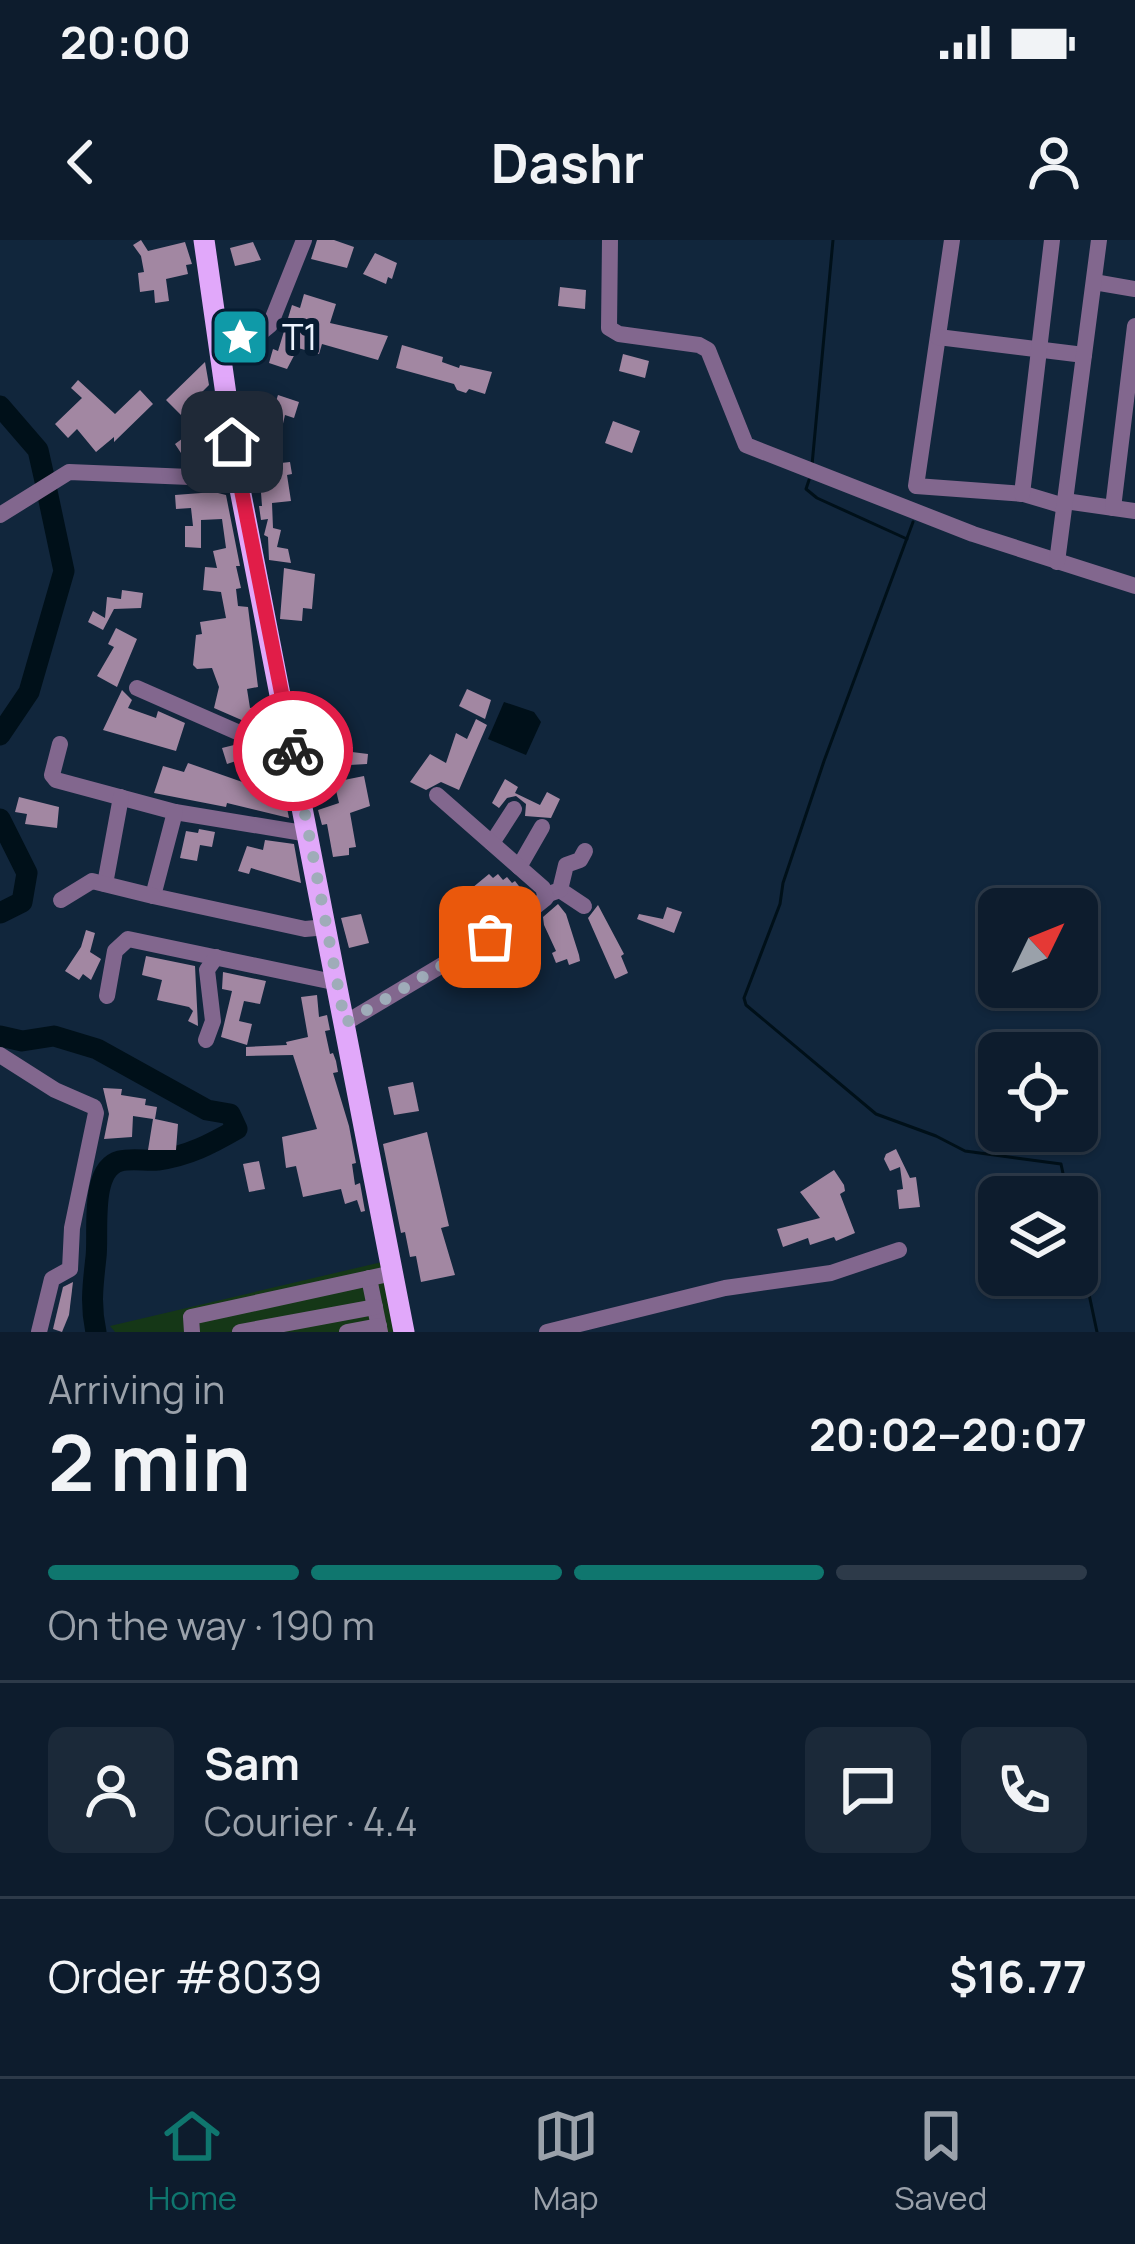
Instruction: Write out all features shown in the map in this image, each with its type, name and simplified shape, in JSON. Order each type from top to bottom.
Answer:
[{"type":"main road","points":[[203,240],[238,479],[404,1332]]},
{"type":"street","points":[[218,329],[259,334],[270,326],[304,240]]},
{"type":"street","points":[[610,240],[609,322],[613,333],[703,347],[713,356],[743,441],[827,478],[1135,586]]},
{"type":"street","points":[[952,240],[916,486],[1022,494],[1135,511]]},
{"type":"street","points":[[1022,494],[1052,240]]},
{"type":"street","points":[[1057,562],[1099,240]]},
{"type":"street","points":[[1094,282],[1135,289]]},
{"type":"street","points":[[1113,508],[1135,326]]},
{"type":"street","points":[[938,337],[1084,355]]},
{"type":"street","points":[[0,514],[69,472],[238,479]]},
{"type":"street","points":[[137,688],[294,757]]},
{"type":"street","points":[[59,744],[52,775],[56,780],[175,812],[309,834]]},
{"type":"street","points":[[437,795],[519,868],[584,906]]},
{"type":"street","points":[[104,884],[121,797]]},
{"type":"street","points":[[492,843],[514,809]]},
{"type":"street","points":[[153,896],[175,812]]},
{"type":"street","points":[[519,868],[542,827]]},
{"type":"street","points":[[345,1023],[521,918],[553,892],[566,865],[580,860],[585,851]]},
{"type":"street","points":[[61,900],[92,880],[304,929],[327,927]]},
{"type":"street","points":[[107,996],[115,951],[128,939],[338,983]]},
{"type":"street","points":[[206,1040],[213,1021],[207,970],[216,957]]},
{"type":"street","points":[[0,1055],[55,1090],[94,1107],[95,1112],[72,1228],[70,1269],[52,1279],[39,1332]]},
{"type":"street","points":[[547,1332],[725,1288],[831,1273],[899,1250]]},
{"type":"street","points":[[192,1332],[190,1317],[393,1273]]},
{"type":"street","points":[[346,1332],[379,1329],[369,1278]]},
{"type":"street","points":[[240,1332],[375,1306]]},
{"type":"green space","points":[[382,1262],[397,1332],[115,1332],[110,1326]]},
{"type":"shaded area","points":[[504,702],[534,712],[541,722],[526,755],[488,739]]},
{"type":"building","points":[[141,240],[148,251],[185,242],[192,264],[186,265],[188,274],[166,279],[169,301],[155,303],[154,290],[140,292],[138,273],[144,272],[133,245]]},
{"type":"building","points":[[317,240],[354,247],[347,268],[311,259]]},
{"type":"building","points":[[253,242],[261,260],[235,266],[230,248]]},
{"type":"building","points":[[375,253],[397,263],[386,284],[363,274]]},
{"type":"building","points":[[560,287],[586,290],[585,309],[558,306]]},
{"type":"building","points":[[304,294],[336,304],[330,323],[388,336],[378,360],[322,344],[319,354],[298,348],[287,369],[269,363],[273,349],[278,351],[292,305],[300,308]]},
{"type":"building","points":[[402,345],[443,357],[442,362],[459,368],[492,372],[485,394],[469,389],[466,393],[454,384],[396,368]]},
{"type":"building","points":[[623,354],[649,361],[645,378],[619,371]]},
{"type":"building","points":[[205,362],[209,385],[200,394],[211,393],[221,466],[208,465],[199,449],[186,460],[175,444],[194,430],[191,405],[181,415],[166,400]]},
{"type":"building","points":[[78,380],[115,414],[140,390],[153,404],[114,442],[114,437],[96,452],[77,429],[68,438],[55,424],[82,398],[71,388]]},
{"type":"building","points":[[278,395],[299,402],[294,418],[285,415],[278,445],[263,441],[271,399],[276,401]]},
{"type":"building","points":[[613,421],[640,431],[632,453],[605,443]]},
{"type":"building","points":[[280,458],[281,463],[290,462],[291,501],[272,503],[273,528],[281,530],[277,547],[288,549],[291,563],[269,560],[264,535],[268,519],[261,520],[259,506],[259,466]]},
{"type":"building","points":[[175,495],[226,495],[240,566],[236,566],[241,588],[236,589],[238,606],[248,607],[258,687],[247,689],[250,708],[261,706],[270,723],[253,725],[214,708],[219,687],[212,668],[193,665],[196,635],[202,634],[200,622],[226,618],[221,592],[203,590],[205,567],[217,568],[213,551],[226,548],[222,519],[201,520],[201,548],[185,547],[185,526],[193,526],[191,508],[176,509]]},
{"type":"building","points":[[284,568],[315,574],[312,609],[303,608],[302,621],[280,619]]},
{"type":"building","points":[[122,590],[143,593],[141,608],[114,609],[103,630],[88,622],[93,611],[105,618],[107,597],[121,599]]},
{"type":"building","points":[[116,628],[137,639],[117,687],[97,676],[114,647],[108,644]]},
{"type":"building","points":[[467,689],[491,700],[485,719],[459,706]]},
{"type":"building","points":[[122,690],[132,700],[128,708],[156,718],[158,711],[185,723],[176,751],[103,730]]},
{"type":"building","points":[[476,719],[487,725],[459,790],[441,782],[426,790],[410,782],[430,754],[446,763],[456,733],[467,739]]},
{"type":"building","points":[[336,744],[368,754],[367,764],[314,767],[310,749]]},
{"type":"building","points":[[234,745],[277,763],[280,776],[257,784],[248,757],[227,764],[222,748]]},
{"type":"building","points":[[188,763],[274,793],[272,800],[286,803],[289,818],[154,793],[163,766],[184,772]]},
{"type":"building","points":[[364,776],[370,806],[350,813],[356,847],[349,848],[349,855],[333,857],[327,824],[322,825],[318,810],[339,803],[334,782]]},
{"type":"building","points":[[505,779],[518,787],[515,793],[540,805],[547,792],[560,799],[551,818],[525,816],[526,804],[516,796],[499,808],[492,803]]},
{"type":"building","points":[[19,797],[59,807],[57,828],[25,824],[27,814],[15,812]]},
{"type":"building","points":[[199,829],[215,832],[212,847],[200,845],[197,861],[180,858],[186,831],[198,833]]},
{"type":"building","points":[[265,840],[294,844],[301,883],[251,868],[249,874],[238,871],[247,846],[263,850]]},
{"type":"building","points":[[489,874],[503,880],[507,877],[522,890],[499,911],[482,891],[478,895],[472,888]]},
{"type":"building","points":[[558,904],[579,955],[580,961],[569,965],[567,959],[556,963],[552,953],[556,951],[544,925],[543,917]]},
{"type":"building","points":[[598,905],[624,954],[628,973],[615,979],[588,918]]},
{"type":"building","points":[[667,907],[682,912],[674,933],[637,919],[639,914],[663,919]]},
{"type":"building","points":[[361,914],[369,943],[349,948],[341,918]]},
{"type":"building","points":[[86,930],[95,933],[90,952],[101,959],[91,980],[83,974],[79,980],[65,971]]},
{"type":"building","points":[[146,956],[195,966],[198,1026],[188,1021],[193,1011],[189,1007],[157,1000],[162,980],[142,975]]},
{"type":"building","points":[[223,972],[266,981],[260,1004],[244,1001],[239,1021],[252,1024],[247,1045],[221,1037],[232,991],[222,989]]},
{"type":"building","points":[[317,995],[319,1017],[327,1015],[330,1030],[325,1031],[349,1126],[355,1185],[360,1183],[365,1211],[361,1212],[357,1200],[345,1204],[341,1189],[303,1197],[296,1166],[286,1168],[282,1137],[317,1129],[293,1055],[246,1056],[246,1047],[287,1045],[308,1037],[301,997]]},
{"type":"building","points":[[413,1082],[419,1111],[394,1115],[388,1087]]},
{"type":"building","points":[[103,1088],[122,1089],[121,1095],[146,1099],[145,1105],[157,1107],[155,1119],[178,1124],[176,1150],[148,1150],[153,1119],[133,1116],[132,1137],[104,1139],[109,1114]]},
{"type":"building","points":[[427,1132],[449,1226],[441,1228],[455,1275],[421,1282],[416,1256],[410,1257],[405,1232],[401,1233],[383,1144]]},
{"type":"building","points":[[896,1149],[910,1178],[916,1177],[920,1207],[899,1209],[900,1167],[890,1171],[884,1159]]},
{"type":"building","points":[[259,1161],[265,1189],[249,1192],[243,1164]]},
{"type":"building","points":[[834,1170],[844,1185],[840,1194],[855,1233],[836,1241],[834,1237],[810,1245],[808,1238],[783,1247],[777,1229],[820,1218],[800,1192]]},
{"type":"building","points":[[73,1282],[62,1332],[53,1329],[63,1287]]},
{"type":"waterway","points":[[812,465],[833,240]]},
{"type":"waterway","points":[[0,406],[38,450],[45,481]]},
{"type":"waterway","points":[[809,480],[806,489],[817,498],[907,539]]},
{"type":"waterway","points":[[0,735],[29,692],[64,571],[47,491]]},
{"type":"waterway","points":[[913,522],[824,761],[780,904],[744,998],[746,1005],[876,1114],[965,1151],[1061,1164],[1064,1176]]},
{"type":"waterway","points":[[0,819],[27,873],[22,902],[0,913]]},
{"type":"waterway","points":[[0,1036],[22,1041],[54,1036],[97,1049],[207,1110],[230,1114],[237,1129],[179,1156],[124,1160],[110,1166],[98,1203],[96,1332]]},
{"type":"waterway","points":[[1089,1296],[1097,1332]]},
{"type":"way so far","points":[[293,751],[345,1023],[490,937]]},
{"type":"place","name":"T1","points":[[240,337]]},
{"type":"route","points":[[232,442],[293,751]]}]
